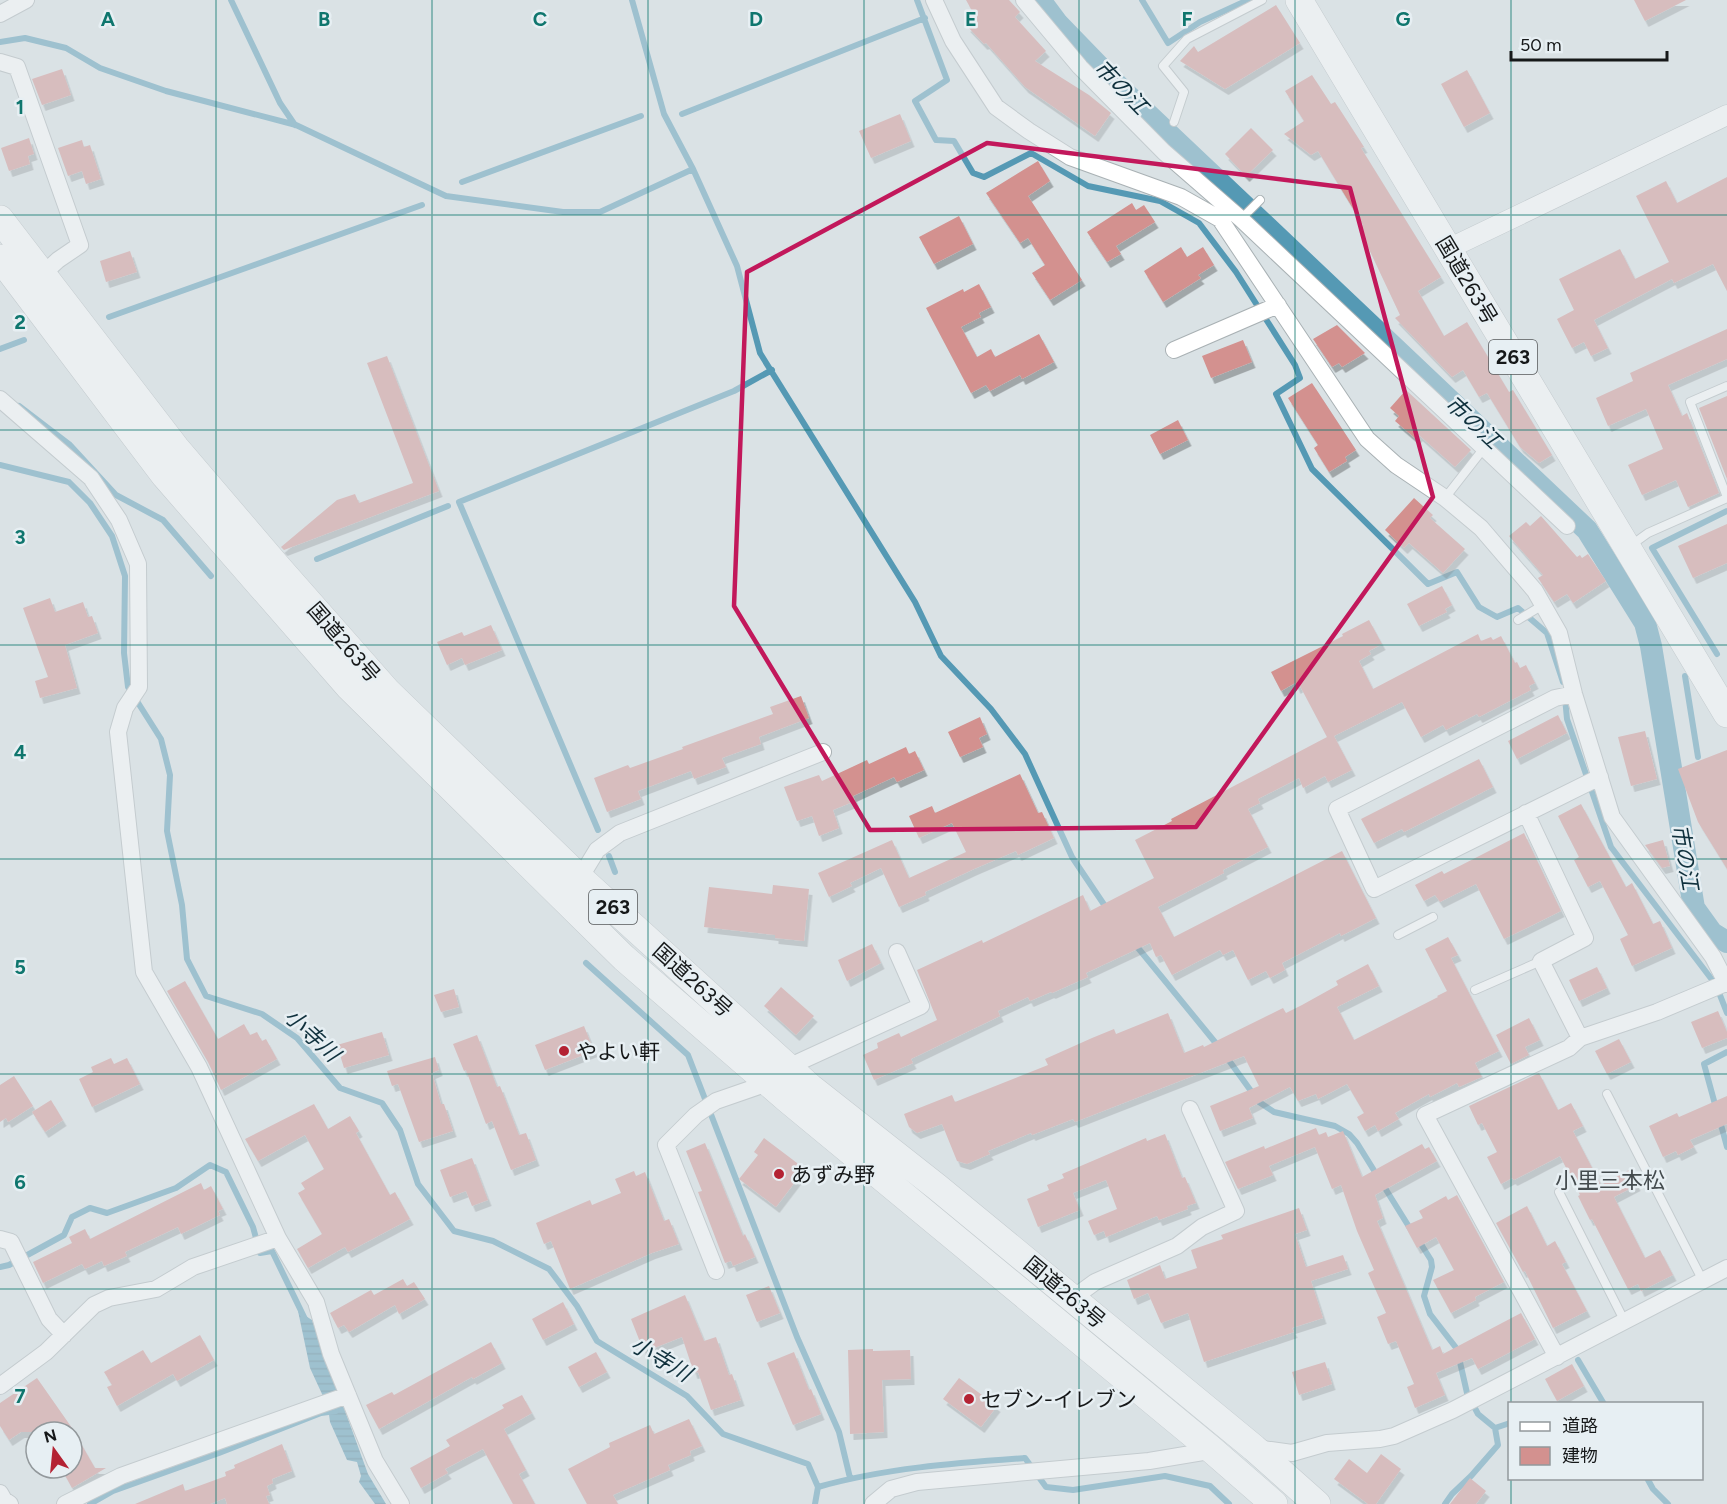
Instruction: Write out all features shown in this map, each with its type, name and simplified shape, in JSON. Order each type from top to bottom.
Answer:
[{"type":"highway","name":"国道263号","points":[[1299,0],[1727,714]]},
{"type":"highway","name":"国道263号","points":[[0,219],[176,448],[387,691],[580,878],[778,1075],[810,1087],[937,1187],[1254,1448],[1317,1504]]},
{"type":"highway","name":"国道263号","points":[[0,258],[165,476],[349,687],[624,958],[778,1075],[1274,1504]]},
{"type":"street","points":[[0,14],[26,0]]},
{"type":"street","points":[[934,0],[953,41],[996,106],[1029,131],[1070,157],[1181,197],[1235,226],[1267,310],[1367,439],[1396,465],[1445,498],[1481,528],[1535,591],[1539,608],[1559,633],[1574,694],[1612,817],[1713,957],[1721,986],[1657,1012],[1580,1038],[1569,1048],[1425,1115],[1557,1356]]},
{"type":"street","points":[[1024,0],[1080,67],[1235,226],[1484,448],[1567,526]]},
{"type":"street","points":[[0,62],[17,67],[80,245],[43,274]]},
{"type":"street","points":[[1448,249],[1727,115]]},
{"type":"street","points":[[1174,350],[1267,310]]},
{"type":"street","points":[[0,399],[91,478],[119,520],[138,564],[139,687],[125,708],[118,732],[144,972],[199,1067],[265,1241],[316,1302],[331,1354],[375,1461],[401,1504]]},
{"type":"street","points":[[1574,694],[1555,698],[1337,809],[1374,889],[1600,777]]},
{"type":"street","points":[[580,878],[597,850],[620,833],[823,752]]},
{"type":"street","points":[[1526,813],[1585,938],[1541,961],[1580,1038]]},
{"type":"street","points":[[716,1271],[666,1145],[696,1115],[716,1101],[778,1075],[921,1006],[897,952]]},
{"type":"street","points":[[1073,1298],[1095,1282],[1177,1246],[1202,1227],[1236,1211],[1190,1108]]},
{"type":"street","points":[[0,1239],[11,1242],[49,1319],[64,1335]]},
{"type":"street","points":[[0,1386],[46,1352],[94,1305],[109,1298],[156,1289],[193,1267],[265,1241]]},
{"type":"street","points":[[873,1504],[891,1489],[918,1482],[1149,1461],[1212,1450],[1254,1448],[1292,1453],[1327,1443],[1394,1436],[1453,1410],[1727,1268]]},
{"type":"street","points":[[65,1504],[121,1476],[348,1395]]},
{"type":"street","points":[[0,1493],[10,1504]]},
{"type":"lane","points":[[1174,122],[1184,92],[1163,66],[1187,39],[1262,0]]},
{"type":"lane","points":[[1235,226],[1260,200]]},
{"type":"lane","points":[[1627,548],[1648,533],[1727,498],[1690,402],[1727,387]]},
{"type":"lane","points":[[1445,498],[1484,448]]},
{"type":"lane","points":[[1518,620],[1539,608]]},
{"type":"lane","points":[[1398,935],[1433,917]]},
{"type":"lane","points":[[1475,990],[1541,961]]},
{"type":"lane","points":[[1607,1094],[1703,1281]]},
{"type":"lane","points":[[1559,1192],[1625,1322]]},
{"type":"highlighted area","points":[[987,143],[1350,188],[1433,497],[1196,827],[870,830],[734,606],[747,272]]},
{"type":"water","points":[[298,1311],[312,1320],[368,1474],[386,1504],[375,1504],[359,1482],[361,1476],[357,1462],[347,1460],[330,1422],[328,1407],[310,1368]]},
{"type":"building","points":[[966,0],[1009,0],[1020,12],[1015,17],[1046,51],[1035,61],[1089,95],[1111,113],[1095,136],[1025,87],[986,43],[984,44],[967,26],[976,18]]},
{"type":"building","points":[[1634,0],[1686,0],[1645,21]]},
{"type":"building","points":[[1276,5],[1300,43],[1225,89],[1180,61],[1194,46],[1198,52]]},
{"type":"building","points":[[62,69],[71,95],[42,105],[32,79]]},
{"type":"building","points":[[1467,70],[1490,113],[1464,127],[1441,84]]},
{"type":"building","points":[[1312,75],[1331,104],[1335,102],[1364,147],[1361,148],[1441,277],[1418,291],[1444,336],[1467,322],[1509,392],[1513,390],[1552,455],[1539,463],[1520,447],[1487,393],[1479,397],[1463,370],[1452,377],[1395,318],[1400,315],[1359,228],[1363,225],[1318,151],[1311,155],[1284,134],[1304,121],[1285,91]]},
{"type":"building","points":[[900,114],[911,141],[871,158],[859,131]]},
{"type":"building","points":[[1251,128],[1273,150],[1246,176],[1225,154]]},
{"type":"building","points":[[29,138],[34,154],[28,156],[30,164],[9,171],[1,148]]},
{"type":"building","points":[[82,140],[84,147],[90,145],[101,179],[86,184],[82,171],[68,176],[58,148]]},
{"type":"building","points":[[1038,161],[1050,181],[1028,196],[1082,280],[1050,300],[1032,273],[1045,265],[1028,238],[1020,243],[986,193]]},
{"type":"building","points":[[1727,177],[1727,291],[1713,264],[1674,283],[1672,279],[1594,320],[1608,348],[1591,356],[1584,342],[1572,348],[1557,319],[1574,310],[1559,279],[1620,249],[1635,279],[1669,262],[1636,196],[1666,181],[1677,203]]},
{"type":"building","points":[[1132,203],[1136,210],[1144,205],[1155,222],[1116,246],[1121,254],[1107,262],[1087,232]]},
{"type":"building","points":[[959,216],[973,244],[934,264],[919,237]]},
{"type":"building","points":[[1181,247],[1187,257],[1203,247],[1214,265],[1198,275],[1201,278],[1163,302],[1144,271]]},
{"type":"building","points":[[130,251],[137,272],[106,282],[100,261]]},
{"type":"building","points":[[979,284],[991,307],[979,313],[981,317],[961,327],[977,357],[991,349],[995,357],[1039,334],[1054,362],[1022,379],[1020,375],[990,391],[986,385],[971,393],[926,308],[963,289],[964,292]]},
{"type":"building","points":[[1337,325],[1365,353],[1342,367],[1339,363],[1332,367],[1313,339]]},
{"type":"building","points":[[1727,329],[1727,359],[1668,385],[1682,416],[1687,413],[1719,493],[1688,507],[1676,480],[1642,495],[1628,465],[1663,449],[1646,409],[1608,426],[1596,398],[1633,381],[1630,373]]},
{"type":"building","points":[[1243,340],[1252,362],[1211,378],[1202,356]]},
{"type":"building","points":[[387,356],[439,491],[284,550],[281,547],[337,500],[355,494],[359,503],[413,483],[367,363]]},
{"type":"building","points":[[1312,383],[1356,450],[1345,457],[1347,461],[1329,472],[1314,448],[1318,445],[1288,398]]},
{"type":"building","points":[[1406,390],[1471,450],[1455,467],[1419,435],[1416,439],[1395,421],[1399,416],[1390,408]]},
{"type":"building","points":[[1727,396],[1727,479],[1699,408]]},
{"type":"building","points":[[1178,420],[1188,440],[1160,454],[1150,435]]},
{"type":"building","points":[[1414,498],[1433,515],[1430,518],[1465,549],[1443,573],[1409,543],[1404,548],[1385,530]]},
{"type":"building","points":[[1541,516],[1577,557],[1580,555],[1582,558],[1588,554],[1606,581],[1573,603],[1567,594],[1554,602],[1538,578],[1543,575],[1509,536],[1526,522],[1530,526]]},
{"type":"building","points":[[1727,524],[1727,563],[1693,578],[1678,546]]},
{"type":"building","points":[[1442,586],[1452,605],[1445,609],[1447,612],[1419,626],[1407,604]]},
{"type":"building","points":[[50,598],[55,612],[83,602],[88,617],[92,616],[98,633],[65,645],[77,688],[40,698],[35,681],[48,677],[23,608]]},
{"type":"building","points":[[1369,620],[1382,644],[1369,651],[1371,654],[1359,661],[1373,689],[1478,634],[1481,641],[1491,637],[1493,640],[1501,636],[1515,663],[1517,662],[1520,668],[1526,665],[1535,683],[1529,686],[1531,690],[1479,717],[1477,714],[1446,730],[1443,725],[1421,737],[1402,702],[1334,736],[1352,770],[1328,782],[1325,776],[1303,788],[1299,778],[1258,799],[1260,803],[1248,809],[1268,847],[1158,907],[1174,937],[1342,851],[1376,918],[1341,936],[1340,933],[1282,963],[1285,970],[1270,978],[1266,971],[1248,980],[1233,950],[1223,955],[1220,950],[1172,975],[1161,955],[1156,957],[1150,943],[1086,973],[1088,977],[1030,1001],[1028,997],[998,1011],[1000,1016],[911,1059],[913,1063],[874,1080],[863,1055],[878,1048],[877,1043],[899,1033],[901,1037],[937,1020],[917,970],[982,940],[983,943],[1083,895],[1090,911],[1154,878],[1135,840],[1327,737],[1300,686],[1297,688],[1295,683],[1281,691],[1271,672],[1343,636],[1342,634]]},
{"type":"building","points":[[491,625],[502,650],[465,665],[462,658],[447,665],[437,642],[462,632],[464,636]]},
{"type":"building","points":[[801,696],[809,718],[759,737],[761,744],[722,758],[726,767],[694,779],[691,771],[638,791],[641,799],[607,812],[594,778],[628,765],[630,768],[773,714],[770,707]]},
{"type":"building","points":[[1558,715],[1567,733],[1517,759],[1508,741]]},
{"type":"building","points":[[980,717],[987,734],[979,738],[983,747],[960,757],[948,732]]},
{"type":"building","points":[[1645,731],[1657,779],[1631,786],[1618,737]]},
{"type":"building","points":[[906,747],[909,754],[915,751],[924,770],[897,782],[894,777],[853,796],[855,801],[833,810],[839,828],[819,836],[812,816],[797,821],[784,787],[819,775],[822,781],[867,760],[869,764]]},
{"type":"building","points":[[1727,750],[1727,869],[1698,822],[1678,769]]},
{"type":"building","points":[[1479,759],[1493,787],[1404,832],[1402,829],[1374,843],[1361,819]]},
{"type":"building","points":[[1020,774],[1038,813],[1042,812],[1054,838],[1018,855],[1016,851],[974,869],[899,907],[881,868],[850,883],[852,886],[829,897],[818,873],[892,840],[909,878],[966,852],[952,823],[919,838],[909,816],[932,806],[935,813]]},
{"type":"building","points":[[1581,804],[1626,887],[1632,883],[1653,924],[1660,921],[1672,948],[1632,966],[1620,939],[1628,935],[1600,881],[1588,887],[1574,860],[1579,857],[1558,816]]},
{"type":"building","points":[[1524,833],[1561,911],[1504,939],[1476,884],[1440,902],[1435,895],[1424,901],[1415,885],[1442,871],[1444,874]]},
{"type":"building","points":[[1663,840],[1670,866],[1662,868],[1645,845]]},
{"type":"building","points":[[773,885],[809,889],[804,941],[775,938],[775,935],[704,927],[709,887],[772,894]]},
{"type":"building","points":[[1448,937],[1458,955],[1451,958],[1499,1051],[1475,1063],[1482,1077],[1459,1087],[1457,1083],[1430,1097],[1429,1094],[1395,1113],[1399,1119],[1378,1131],[1375,1125],[1365,1131],[1357,1117],[1364,1113],[1347,1084],[1318,1099],[1316,1094],[1298,1101],[1290,1087],[1249,1108],[1253,1118],[1220,1131],[1210,1106],[1259,1086],[1244,1056],[1075,1122],[1073,1119],[1032,1135],[1031,1133],[988,1151],[990,1154],[967,1164],[957,1161],[942,1124],[917,1133],[909,1127],[904,1114],[952,1095],[955,1102],[1048,1065],[1045,1059],[1092,1038],[1114,1029],[1116,1034],[1168,1013],[1184,1053],[1203,1045],[1204,1047],[1283,1008],[1286,1013],[1302,1005],[1338,985],[1336,981],[1368,964],[1379,986],[1337,1007],[1354,1040],[1447,991],[1425,949]]},
{"type":"building","points":[[872,944],[881,963],[847,981],[838,960]]},
{"type":"building","points":[[1597,967],[1607,988],[1579,1001],[1569,980]]},
{"type":"building","points":[[185,981],[218,1039],[244,1024],[250,1035],[257,1032],[262,1041],[266,1039],[277,1059],[221,1090],[208,1062],[167,991]]},
{"type":"building","points":[[781,987],[814,1016],[796,1035],[764,1006]]},
{"type":"building","points":[[454,989],[459,1007],[441,1012],[434,995]]},
{"type":"building","points":[[1718,1011],[1727,1032],[1727,1038],[1702,1048],[1691,1022]]},
{"type":"building","points":[[1529,1018],[1540,1040],[1525,1047],[1529,1055],[1511,1064],[1496,1035]]},
{"type":"building","points":[[584,1026],[594,1051],[545,1070],[535,1045]]},
{"type":"building","points":[[382,1032],[389,1055],[344,1068],[337,1045]]},
{"type":"building","points":[[477,1035],[519,1135],[526,1133],[536,1160],[511,1170],[492,1121],[486,1124],[466,1070],[464,1071],[453,1044]]},
{"type":"building","points":[[1619,1039],[1631,1062],[1607,1074],[1595,1051]]},
{"type":"building","points":[[435,1057],[439,1070],[432,1073],[441,1104],[444,1104],[453,1131],[419,1142],[398,1084],[392,1086],[387,1071]]},
{"type":"building","points":[[111,1058],[114,1064],[127,1058],[140,1084],[92,1107],[79,1079],[93,1072],[91,1067]]},
{"type":"building","points":[[1539,1073],[1558,1110],[1571,1103],[1583,1126],[1573,1131],[1601,1185],[1629,1170],[1637,1185],[1614,1197],[1645,1258],[1660,1250],[1673,1275],[1641,1291],[1638,1284],[1628,1289],[1592,1219],[1590,1220],[1560,1156],[1514,1180],[1512,1178],[1501,1184],[1487,1157],[1497,1152],[1482,1123],[1478,1125],[1469,1106]]},
{"type":"building","points":[[14,1076],[33,1106],[8,1122],[6,1118],[0,1122],[0,1085]]},
{"type":"building","points":[[1727,1096],[1727,1124],[1690,1140],[1694,1147],[1678,1155],[1676,1151],[1663,1157],[1649,1126],[1677,1113],[1679,1117]]},
{"type":"building","points":[[51,1100],[63,1120],[45,1132],[32,1112]]},
{"type":"building","points":[[314,1104],[328,1129],[350,1116],[359,1131],[356,1133],[390,1195],[395,1192],[410,1219],[348,1252],[345,1247],[308,1268],[297,1249],[322,1234],[298,1193],[305,1189],[301,1183],[324,1169],[305,1135],[258,1161],[245,1139]]},
{"type":"building","points":[[1316,1128],[1319,1135],[1326,1132],[1328,1137],[1343,1131],[1362,1177],[1422,1144],[1425,1149],[1429,1147],[1437,1161],[1375,1195],[1383,1218],[1377,1221],[1432,1350],[1440,1346],[1443,1354],[1521,1313],[1535,1339],[1478,1369],[1472,1358],[1436,1373],[1445,1395],[1415,1408],[1407,1387],[1414,1384],[1396,1341],[1388,1344],[1377,1317],[1386,1313],[1368,1273],[1374,1270],[1341,1185],[1332,1189],[1315,1147],[1269,1166],[1273,1175],[1238,1189],[1225,1162],[1264,1146],[1265,1149]]},
{"type":"building","points":[[1165,1134],[1182,1178],[1185,1177],[1196,1203],[1187,1206],[1188,1209],[1159,1220],[1157,1216],[1106,1237],[1104,1231],[1094,1235],[1088,1221],[1117,1209],[1106,1180],[1073,1193],[1080,1210],[1038,1227],[1027,1199],[1049,1190],[1047,1185],[1064,1178],[1062,1174],[1146,1138],[1147,1141]]},
{"type":"building","points":[[764,1138],[805,1169],[776,1207],[739,1179],[758,1155],[754,1152]]},
{"type":"building","points":[[705,1143],[743,1236],[745,1234],[755,1257],[733,1266],[731,1261],[725,1263],[698,1192],[702,1191],[686,1151]]},
{"type":"building","points":[[472,1158],[488,1200],[472,1206],[466,1191],[450,1197],[440,1170]]},
{"type":"building","points":[[634,1171],[636,1176],[645,1172],[664,1221],[669,1219],[679,1244],[652,1253],[570,1289],[551,1241],[544,1244],[536,1223],[590,1200],[592,1205],[621,1193],[615,1179]]},
{"type":"building","points":[[201,1183],[204,1190],[211,1186],[223,1209],[218,1211],[220,1215],[181,1234],[178,1227],[125,1252],[127,1256],[104,1266],[102,1261],[85,1269],[82,1264],[43,1283],[33,1262],[72,1243],[69,1237],[85,1229],[90,1239]]},
{"type":"building","points":[[1457,1195],[1504,1282],[1451,1313],[1433,1280],[1454,1270],[1436,1237],[1417,1248],[1405,1226],[1423,1218],[1419,1211],[1446,1196],[1448,1200]]},
{"type":"building","points":[[1527,1206],[1547,1246],[1555,1241],[1566,1262],[1562,1264],[1587,1311],[1553,1328],[1525,1271],[1523,1272],[1496,1223]]},
{"type":"building","points":[[1299,1208],[1307,1230],[1295,1234],[1306,1267],[1343,1255],[1348,1269],[1311,1281],[1323,1318],[1292,1328],[1294,1332],[1204,1362],[1188,1313],[1161,1323],[1148,1293],[1134,1299],[1127,1280],[1160,1265],[1165,1279],[1197,1268],[1191,1250],[1223,1239],[1221,1235]]},
{"type":"building","points":[[403,1279],[407,1286],[414,1282],[425,1299],[399,1314],[395,1305],[349,1332],[344,1325],[338,1328],[330,1313],[371,1290],[374,1295]]},
{"type":"building","points":[[769,1286],[780,1313],[757,1322],[746,1295]]},
{"type":"building","points":[[685,1295],[704,1341],[716,1337],[729,1375],[732,1374],[741,1400],[711,1410],[698,1372],[694,1373],[682,1337],[644,1352],[631,1319]]},
{"type":"building","points":[[563,1302],[574,1324],[543,1340],[532,1319]]},
{"type":"building","points":[[200,1335],[214,1360],[177,1381],[173,1374],[117,1406],[107,1387],[112,1385],[104,1372],[143,1350],[151,1363]]},
{"type":"building","points":[[491,1342],[502,1363],[473,1379],[472,1377],[379,1429],[366,1405],[392,1392],[394,1395]]},
{"type":"building","points":[[873,1349],[873,1351],[910,1350],[911,1379],[882,1380],[884,1432],[850,1434],[848,1350]]},
{"type":"building","points":[[596,1352],[607,1372],[579,1387],[568,1367]]},
{"type":"building","points":[[794,1352],[821,1414],[793,1425],[767,1363]]},
{"type":"building","points":[[1325,1362],[1332,1384],[1299,1395],[1292,1372]]},
{"type":"building","points":[[1572,1364],[1584,1386],[1557,1401],[1545,1379]]},
{"type":"building","points":[[37,1378],[66,1420],[24,1420],[24,1432],[9,1440],[0,1426],[0,1403]]},
{"type":"building","points":[[959,1378],[997,1406],[981,1427],[943,1399]]},
{"type":"building","points":[[522,1395],[532,1413],[504,1429],[526,1470],[519,1474],[535,1504],[513,1504],[483,1449],[445,1469],[448,1473],[421,1488],[410,1468],[450,1446],[446,1440],[504,1408],[502,1405]]},
{"type":"building","points":[[689,1419],[702,1446],[690,1451],[691,1455],[668,1465],[670,1470],[613,1495],[618,1504],[587,1504],[568,1469],[610,1447],[609,1443],[650,1425],[654,1434]]},
{"type":"building","points":[[282,1444],[292,1471],[272,1479],[273,1483],[267,1486],[270,1495],[266,1496],[269,1504],[227,1504],[225,1498],[210,1504],[135,1504],[183,1484],[185,1491],[226,1476],[225,1472],[235,1468],[234,1465]]},
{"type":"building","points":[[84,1449],[95,1468],[106,1468],[72,1488],[68,1480],[84,1480]]},
{"type":"building","points":[[1381,1454],[1401,1469],[1376,1504],[1368,1504],[1334,1479],[1349,1459],[1367,1473]]},
{"type":"building","points":[[1470,1478],[1486,1491],[1476,1504],[1450,1504]]},
{"type":"waterway","points":[[231,0],[280,103],[295,125]]},
{"type":"waterway","points":[[632,0],[664,114],[693,169]]},
{"type":"waterway","points":[[917,0],[947,80],[915,101],[936,140],[954,141],[973,173],[984,177],[1031,153],[1088,186],[1160,201],[1199,223],[1236,272],[1295,365],[1300,378],[1276,394],[1312,469],[1428,584],[1457,572],[1479,607],[1497,617],[1518,608],[1547,633],[1563,682]]},
{"type":"waterway","name":"市の江","points":[[1040,0],[1058,24],[1121,89],[1587,530],[1645,623],[1651,646],[1694,908],[1712,933],[1727,942]]},
{"type":"waterway","points":[[1142,0],[1168,43],[1200,22],[1248,0]]},
{"type":"waterway","points":[[682,114],[925,18]]},
{"type":"waterway","points":[[0,42],[25,38],[66,48],[100,68],[166,91],[296,125],[446,196],[563,212],[600,212],[693,169],[737,266],[760,353],[915,602],[941,656],[991,709],[1025,754],[1072,857],[1107,909]]},
{"type":"waterway","points":[[462,182],[641,116]]},
{"type":"waterway","points":[[109,317],[422,205]]},
{"type":"waterway","points":[[0,349],[24,340]]},
{"type":"waterway","points":[[598,830],[459,502],[734,391],[772,370]]},
{"type":"waterway","points":[[19,406],[70,445],[116,495],[163,520],[211,576]]},
{"type":"waterway","name":"小寺川","points":[[0,465],[69,482],[90,503],[112,536],[125,576],[124,653],[128,687],[161,739],[170,775],[167,831],[182,905],[187,959],[206,996],[262,1014],[297,1038],[340,1088],[382,1103],[400,1130],[418,1184],[454,1231],[493,1241],[549,1269],[577,1306],[597,1341],[687,1396],[723,1434],[808,1464],[818,1487],[815,1504]]},
{"type":"waterway","points":[[317,559],[448,506]]},
{"type":"waterway","points":[[1717,654],[1652,548],[1727,511]]},
{"type":"waterway","points":[[1685,676],[1698,757]]},
{"type":"waterway","points":[[1565,698],[1567,719],[1611,847],[1716,985],[1727,1013]]},
{"type":"waterway","points":[[609,856],[615,872]]},
{"type":"waterway","points":[[1134,943],[1219,1047]]},
{"type":"waterway","points":[[586,963],[688,1055],[797,1337],[839,1432],[850,1478]]},
{"type":"waterway","points":[[1716,1108],[1704,1064],[1727,1052]]},
{"type":"waterway","points":[[1225,1055],[1259,1102],[1274,1112],[1335,1126],[1349,1134],[1357,1143],[1411,1230]]},
{"type":"waterway","points":[[1720,1121],[1727,1147]]},
{"type":"waterway","points":[[0,1267],[9,1265],[64,1235],[72,1217],[90,1208],[107,1213],[176,1188],[210,1165],[226,1172],[253,1227],[260,1253],[272,1251],[305,1319]]},
{"type":"waterway","points":[[1419,1241],[1431,1260],[1432,1267],[1424,1296],[1430,1314],[1457,1349],[1467,1393],[1478,1414],[1495,1428],[1508,1424]]},
{"type":"waterway","points":[[1578,1360],[1603,1402]]},
{"type":"waterway","points":[[90,1504],[113,1491],[321,1413],[336,1411]]},
{"type":"waterway","points":[[1445,1504],[1498,1445],[1495,1428]]},
{"type":"waterway","points":[[818,1487],[895,1471],[1025,1458],[1046,1487],[1073,1490],[1165,1476],[1210,1486],[1229,1504]]},
{"type":"waterway","points":[[1648,1480],[1653,1489],[1668,1504]]},
{"type":"place","name":"やよい軒","points":[[564,1051]]},
{"type":"place","name":"あずみ野","points":[[779,1174]]},
{"type":"place","name":"セブン-イレブン","points":[[969,1399]]},
{"type":"district","name":"小里三本松","points":[[1610,1180]]}]
